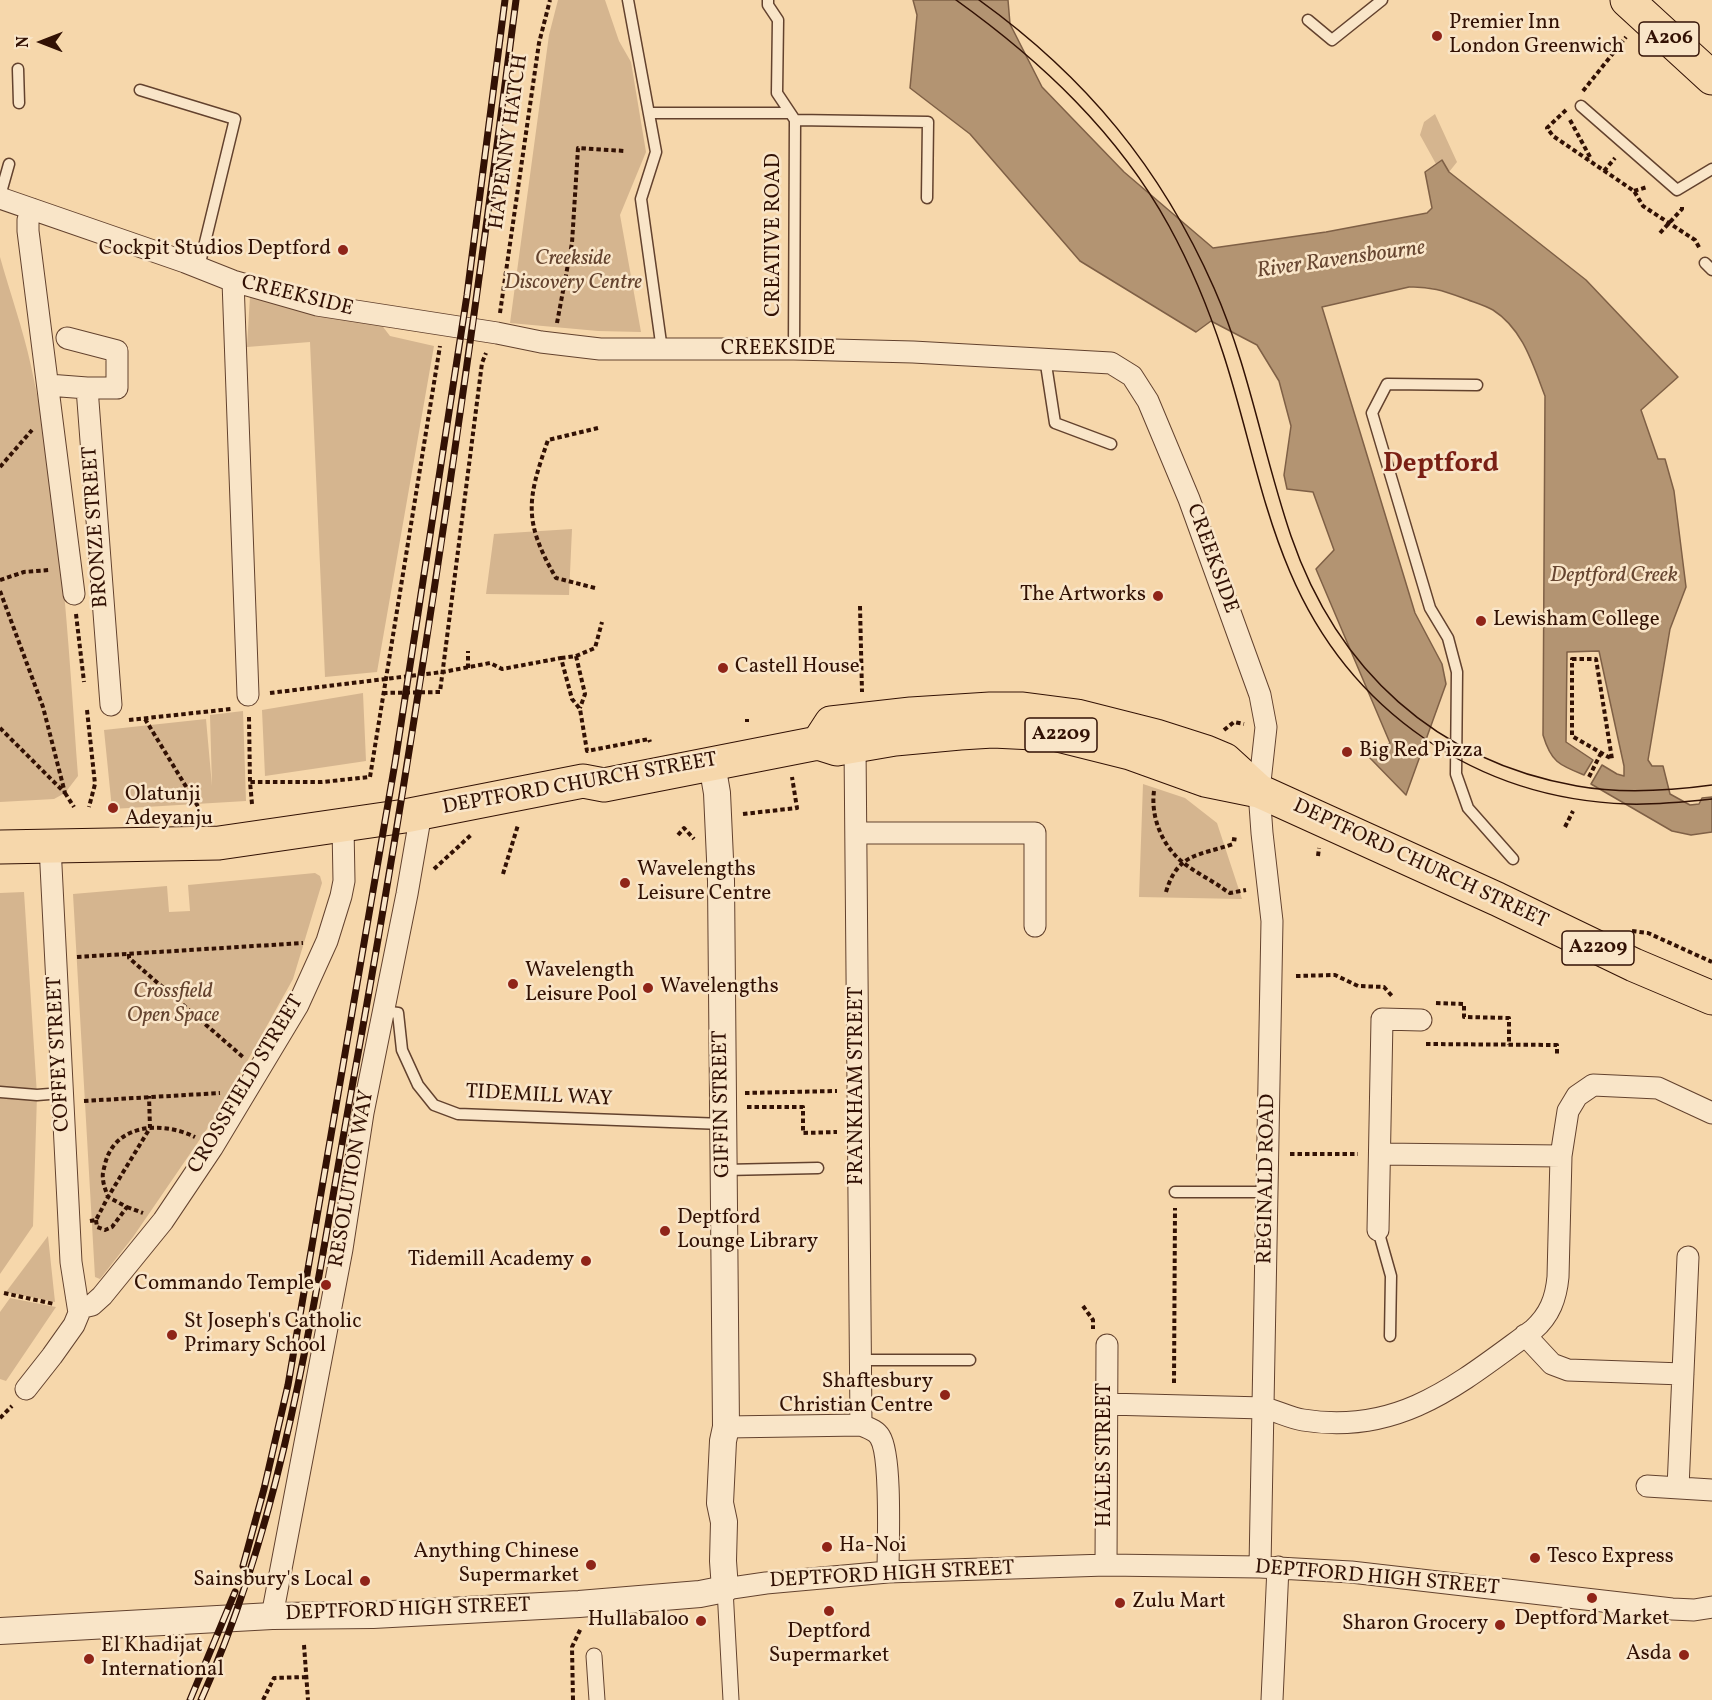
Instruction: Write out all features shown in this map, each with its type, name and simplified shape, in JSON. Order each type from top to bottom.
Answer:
[{"type":"main road","name":"A206","points":[[1627,0],[1712,78]]},
{"type":"main road","name":"DEPTFORD CHURCH STREET","points":[[818,743],[831,723],[911,714],[1023,709],[1077,716],[1156,736],[1206,752],[1225,760],[1259,791]]},
{"type":"main road","name":"DEPTFORD CHURCH STREET","points":[[4,847],[219,843],[421,813],[583,781],[604,785],[818,743],[837,749],[895,739],[960,733],[993,731],[1054,734],[1130,753],[1205,780],[1259,791],[1497,899],[1635,965],[1712,998]]},
{"type":"street","name":"CREEKSIDE","points":[[0,197],[233,281],[317,305],[555,344],[662,350],[794,349],[913,352],[1110,363],[1132,376],[1148,401],[1189,499],[1260,695],[1266,727],[1259,791]]},
{"type":"street","name":"BRONZE STREET","points":[[32,209],[28,219],[28,231],[74,594]]},
{"type":"street","points":[[233,281],[249,701]]},
{"type":"street","points":[[48,385],[117,388],[117,351],[67,338]]},
{"type":"street","name":"BRONZE STREET","points":[[87,388],[117,713]]},
{"type":"street","name":"FRANKHAM STREET","points":[[855,746],[861,1425]]},
{"type":"street","name":"GIFFIN STREET","points":[[712,764],[717,793],[721,881],[726,1427],[723,1441],[720,1503],[724,1522],[724,1589]]},
{"type":"street","name":"REGINALD ROAD","points":[[1259,791],[1272,921],[1264,1408],[1272,1700]]},
{"type":"street","name":"RESOLUTION WAY","points":[[272,1616],[342,1249],[363,1113],[421,813]]},
{"type":"street","name":"CROSSFIELD STREET","points":[[79,1308],[92,1305],[102,1296],[163,1221],[212,1148],[298,1005],[327,941],[341,896],[344,881],[343,826]]},
{"type":"street","points":[[857,833],[1035,833],[1035,926]]},
{"type":"street","name":"COFFEY STREET","points":[[50,846],[70,1097],[72,1262],[74,1291],[79,1308]]},
{"type":"street","points":[[1378,1230],[1382,1019],[1421,1011]]},
{"type":"street","points":[[1106,1404],[1264,1408],[1300,1420],[1326,1423],[1353,1423],[1400,1414],[1444,1391],[1525,1335],[1542,1322],[1551,1308],[1557,1292],[1562,1156],[1568,1111],[1577,1096],[1593,1085],[1658,1088],[1712,1113]]},
{"type":"street","points":[[1380,1154],[1562,1156]]},
{"type":"street","points":[[1678,1488],[1689,1257]]},
{"type":"street","points":[[26,1389],[74,1324],[79,1308]]},
{"type":"street","points":[[1525,1335],[1552,1364],[1568,1370],[1683,1374]]},
{"type":"street","name":"HALES STREET","points":[[1106,1565],[1107,1345]]},
{"type":"street","points":[[726,1427],[861,1425],[872,1429],[880,1437],[887,1466],[888,1572]]},
{"type":"street","points":[[1647,1486],[1712,1490]]},
{"type":"street","name":"DEPTFORD HIGH STREET","points":[[0,1631],[272,1616],[373,1615],[579,1604],[700,1594],[777,1582],[888,1572],[1106,1565],[1269,1567],[1351,1572],[1672,1609],[1694,1610],[1712,1607]]},
{"type":"street","points":[[724,1589],[731,1700]]},
{"type":"street","points":[[594,1656],[597,1700]]},
{"type":"lane","points":[[628,0],[656,152],[641,199],[662,350]]},
{"type":"lane","name":"CREATIVE ROAD","points":[[768,0],[768,5],[778,20],[777,93],[793,117],[794,349]]},
{"type":"lane","points":[[1308,20],[1332,40],[1382,0]]},
{"type":"lane","points":[[18,69],[19,103]]},
{"type":"lane","points":[[140,90],[235,119],[199,267]]},
{"type":"lane","points":[[1581,106],[1677,190],[1712,169]]},
{"type":"lane","points":[[649,113],[928,122],[927,198]]},
{"type":"lane","points":[[0,197],[9,164]]},
{"type":"lane","points":[[1045,358],[1055,423],[1111,444]]},
{"type":"lane","points":[[1477,385],[1387,384],[1372,413],[1430,608],[1448,638],[1457,672],[1455,774],[1468,808],[1513,859]]},
{"type":"lane","name":"TIDEMILL WAY","points":[[383,1011],[398,1013],[402,1050],[418,1084],[434,1105],[458,1114],[632,1122],[723,1115]]},
{"type":"lane","points":[[0,1092],[70,1097]]},
{"type":"lane","points":[[724,1170],[818,1168]]},
{"type":"lane","points":[[1175,1192],[1267,1192]]},
{"type":"lane","points":[[1378,1230],[1391,1276],[1390,1336]]},
{"type":"lane","points":[[860,1359],[970,1360]]},
{"type":"path","name":"HA'PENNY HATCH","points":[[499,318],[539,43],[550,0]]},
{"type":"path","points":[[1565,112],[1590,157],[1588,160]]},
{"type":"path","points":[[555,344],[556,327],[572,243],[578,148],[625,151]]},
{"type":"path","points":[[1660,233],[1682,209],[1677,190]]},
{"type":"path","points":[[250,782],[322,782],[370,777],[444,325]]},
{"type":"path","points":[[383,693],[440,693],[482,363],[486,352]]},
{"type":"path","points":[[0,467],[35,427]]},
{"type":"path","points":[[595,588],[556,578],[542,554],[532,522],[531,503],[535,478],[548,440],[598,428]]},
{"type":"path","points":[[0,580],[24,572],[53,569]]},
{"type":"path","points":[[0,591],[43,707],[65,793]]},
{"type":"path","points":[[860,606],[862,699]]},
{"type":"path","points":[[117,713],[145,718],[385,678],[443,672],[490,663],[502,669],[576,656],[595,648],[602,622]]},
{"type":"path","points":[[468,651],[468,668]]},
{"type":"path","points":[[576,656],[585,694],[580,709],[587,751],[650,739],[650,742]]},
{"type":"path","points":[[561,658],[572,699],[580,709]]},
{"type":"path","points":[[1596,659],[1612,759],[1601,753],[1572,736],[1572,660],[1596,659]]},
{"type":"path","points":[[249,701],[252,804]]},
{"type":"path","points":[[145,718],[199,808]]},
{"type":"path","points":[[1234,722],[1243,724]]},
{"type":"path","points":[[0,729],[65,793],[74,807]]},
{"type":"path","points":[[1589,777],[1601,753]]},
{"type":"path","points":[[738,815],[797,808],[792,778],[786,778]]},
{"type":"path","points":[[1155,787],[1154,813],[1157,825],[1174,854],[1230,893],[1246,890]]},
{"type":"path","points":[[1566,827],[1573,811]]},
{"type":"path","points":[[503,874],[518,825]]},
{"type":"path","points":[[407,894],[471,835]]},
{"type":"path","points":[[1166,892],[1170,879],[1183,861],[1239,840]]},
{"type":"path","points":[[1632,931],[1648,933],[1712,962]]},
{"type":"path","points":[[70,958],[310,942]]},
{"type":"path","points":[[129,954],[129,958],[249,1062]]},
{"type":"path","points":[[1296,976],[1335,975],[1358,986],[1384,987],[1397,1001],[1421,1011],[1464,1004],[1464,1017],[1509,1018],[1509,1045]]},
{"type":"path","points":[[1421,1011],[1421,1044],[1557,1045],[1557,1054]]},
{"type":"path","points":[[745,1093],[858,1090]]},
{"type":"path","points":[[70,1097],[223,1092]]},
{"type":"path","points":[[149,1096],[150,1128],[108,1197],[96,1220],[97,1227],[105,1230],[112,1227],[127,1207],[108,1197],[102,1177],[107,1157],[117,1140],[130,1132],[150,1128],[179,1130],[201,1141]]},
{"type":"path","points":[[723,1115],[803,1107],[803,1133],[858,1132]]},
{"type":"path","points":[[1286,1154],[1380,1154]]},
{"type":"path","points":[[1173,1405],[1175,1192]]},
{"type":"path","points":[[87,1221],[96,1220]]},
{"type":"path","points":[[4,1293],[58,1304]]},
{"type":"path","points":[[304,1645],[308,1700]]},
{"type":"path","points":[[263,1700],[274,1678],[306,1677]]},
{"type":"green space","name":"Creekside Discovery Centre","points":[[558,0],[605,0],[619,41],[631,62],[646,152],[620,215],[641,332],[598,331],[510,323],[549,35]]},
{"type":"green space","points":[[1435,114],[1457,162],[1449,172],[1442,160],[1436,164],[1420,135],[1424,122]]},
{"type":"green space","points":[[0,257],[28,352],[50,468],[62,570],[78,776],[65,793],[54,799],[0,802]]},
{"type":"green space","points":[[250,296],[380,323],[390,336],[434,346],[377,672],[325,677],[310,342],[247,347]]},
{"type":"green space","points":[[572,529],[569,595],[486,594],[494,534]]},
{"type":"green space","points":[[363,693],[366,761],[265,776],[262,710]]},
{"type":"green space","points":[[243,711],[246,801],[112,809],[104,730],[206,719],[212,786],[210,715]]},
{"type":"green space","points":[[1143,784],[1185,798],[1217,823],[1242,899],[1139,897]]},
{"type":"green space","name":"Crossfield Open Space","points":[[315,873],[320,876],[322,883],[293,979],[220,1110],[133,1237],[100,1279],[95,1277],[73,894],[167,886],[169,912],[190,911],[188,885]]},
{"type":"green space","points":[[24,892],[37,1095],[33,1226],[0,1274],[0,893]]},
{"type":"green space","points":[[48,1236],[55,1302],[6,1292]]},
{"type":"green space","points":[[10,1298],[56,1307],[6,1381],[0,1379],[0,1312]]},
{"type":"water","name":"Deptford Creek","points":[[913,0],[1008,0],[1010,24],[1042,87],[1124,172],[1213,248],[1326,232],[1427,213],[1432,208],[1425,172],[1442,160],[1449,172],[1586,280],[1678,377],[1641,410],[1658,459],[1665,459],[1674,491],[1686,587],[1670,629],[1648,760],[1652,766],[1663,766],[1670,794],[1690,805],[1699,804],[1702,798],[1712,797],[1712,832],[1691,835],[1672,831],[1591,784],[1602,765],[1624,776],[1624,766],[1599,651],[1567,652],[1566,742],[1593,760],[1584,775],[1557,761],[1546,744],[1543,735],[1545,396],[1526,348],[1512,327],[1493,310],[1482,305],[1443,291],[1423,287],[1409,287],[1322,307],[1415,613],[1442,664],[1446,684],[1406,795],[1369,757],[1390,743],[1316,569],[1334,550],[1313,492],[1287,489],[1284,475],[1291,426],[1279,381],[1257,345],[1211,321],[1196,332],[1080,261],[970,134],[910,88],[917,15]]},
{"type":"tram line","points":[[956,0],[1018,48],[1075,101],[1126,160],[1149,192],[1169,226],[1212,321],[1232,380],[1279,545],[1315,622],[1346,666],[1383,705],[1424,738],[1470,765],[1519,785],[1572,798],[1628,804],[1660,804],[1712,799]]},
{"type":"tram line","points":[[979,0],[1018,30],[1086,93],[1145,164],[1170,203],[1193,244],[1226,318],[1237,349],[1281,505],[1311,584],[1335,628],[1365,667],[1398,702],[1437,731],[1479,755],[1526,774],[1577,786],[1610,790],[1662,790],[1712,785]]},
{"type":"railway","points":[[243,1566],[264,1489],[288,1385],[395,763],[467,295],[505,0]]},
{"type":"railway","points":[[201,1700],[231,1627],[256,1553],[276,1478],[310,1325],[375,957],[420,684],[461,411],[516,0]]},
{"type":"railway","points":[[190,1700],[235,1592]]},
{"type":"place","name":"Premier Inn London Greenwich","points":[[1437,36]]},
{"type":"place","name":"Cockpit Studios Deptford","points":[[343,250]]},
{"type":"place","name":"The Artworks","points":[[1158,596]]},
{"type":"place","name":"Lewisham College","points":[[1481,621]]},
{"type":"place","name":"Castell House","points":[[723,668]]},
{"type":"place","name":"Big Red Pizza","points":[[1347,752]]},
{"type":"place","name":"Olatunji Adeyanju","points":[[113,808]]},
{"type":"place","name":"Wavelengths Leisure Centre","points":[[625,883]]},
{"type":"place","name":"Wavelength Leisure Pool","points":[[513,984]]},
{"type":"place","name":"Wavelengths","points":[[648,988]]},
{"type":"place","name":"Deptford Lounge Library","points":[[665,1231]]},
{"type":"place","name":"Tidemill Academy","points":[[586,1261]]},
{"type":"place","name":"Commando Temple","points":[[326,1285]]},
{"type":"place","name":"St Joseph's Catholic Primary School","points":[[172,1335]]},
{"type":"place","name":"Shaftesbury Christian Centre","points":[[945,1395]]},
{"type":"place","name":"Ha-Noi","points":[[827,1547]]},
{"type":"place","name":"Tesco Express","points":[[1535,1558]]},
{"type":"place","name":"Anything Chinese Supermarket","points":[[591,1565]]},
{"type":"place","name":"Sainsbury's Local","points":[[365,1581]]},
{"type":"place","name":"Deptford Market","points":[[1592,1598]]},
{"type":"place","name":"Zulu Mart","points":[[1120,1603]]},
{"type":"place","name":"Deptford Supermarket","points":[[829,1611]]},
{"type":"place","name":"Hullabaloo","points":[[701,1621]]},
{"type":"place","name":"Sharon Grocery","points":[[1500,1625]]},
{"type":"place","name":"Asda","points":[[1684,1655]]},
{"type":"place","name":"El Khadijat International","points":[[89,1659]]},
{"type":"district","name":"Deptford","points":[[1441,466]]},
{"type":"water label","name":"River Ravensbourne","points":[[1341,261]]}]
